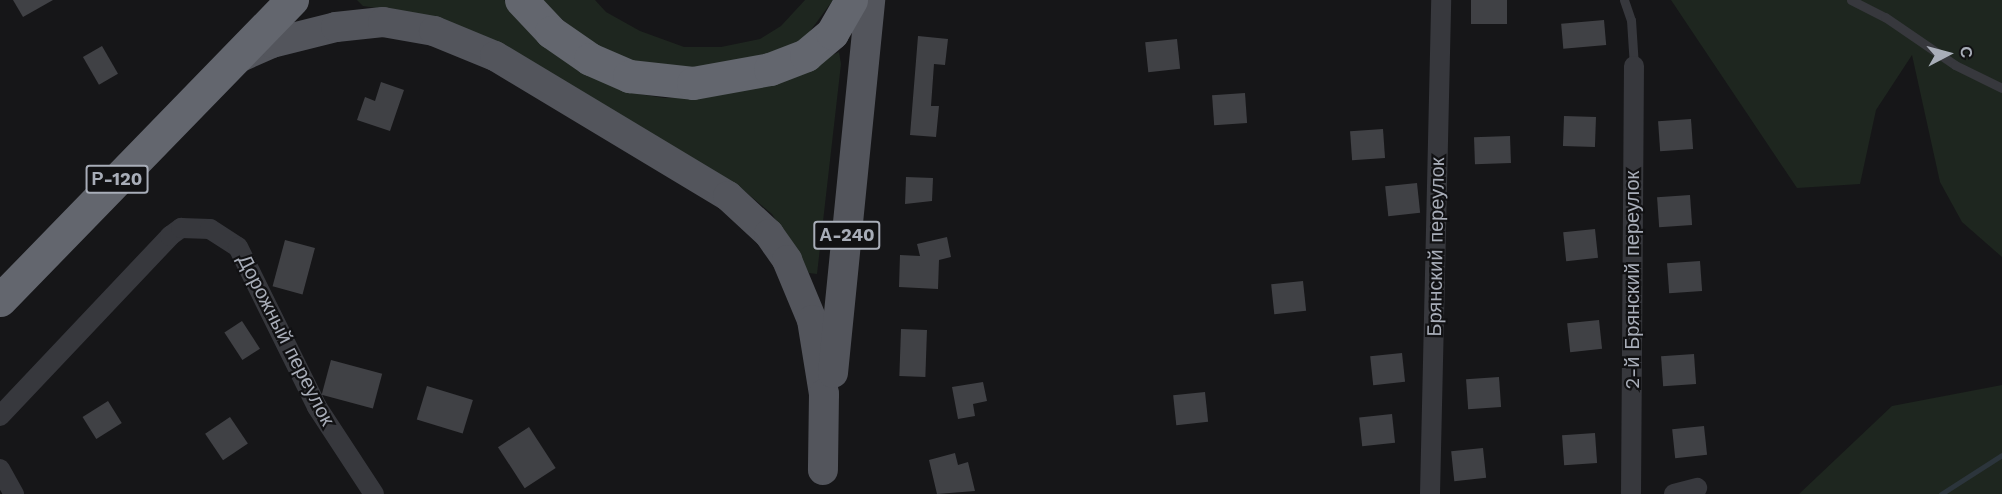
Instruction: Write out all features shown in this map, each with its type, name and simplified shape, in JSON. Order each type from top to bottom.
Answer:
[{"type":"highway","points":[[235,59],[271,0]]},
{"type":"highway","name":"Р-120","points":[[0,300],[292,0]]},
{"type":"highway","points":[[521,0],[551,32],[590,59],[629,76],[693,84],[770,69],[806,55],[832,33],[851,0]]},
{"type":"main road","name":"А-240","points":[[822,482],[870,0]]},
{"type":"main road","points":[[235,59],[272,43],[336,27],[383,22],[434,31],[513,66],[728,196],[769,234],[787,260],[812,320],[824,394],[822,482]]},
{"type":"street","name":"Брянский переулок","points":[[1430,494],[1441,0]]},
{"type":"street","name":"2-й Брянский переулок","points":[[1631,494],[1634,66]]},
{"type":"street","name":"Дорожный переулок","points":[[0,416],[170,236],[181,228],[210,229],[238,247],[317,407],[374,494]]},
{"type":"street","points":[[0,469],[14,494]]},
{"type":"street","points":[[1674,494],[1697,488]]},
{"type":"lane","points":[[1624,0],[1630,20],[1634,66]]},
{"type":"lane","points":[[1851,0],[1885,17],[1955,65],[2002,88]]},
{"type":"shaded area","points":[[357,0],[504,0],[520,20],[639,94],[664,98],[715,96],[763,86],[839,52],[841,64],[817,274],[809,273],[772,214],[737,185],[437,17],[363,6]]},
{"type":"shaded area","points":[[538,0],[595,0],[606,12],[640,31],[684,47],[721,47],[760,39],[781,26],[805,0],[833,0],[805,38],[776,52],[691,69],[640,64],[596,47]]},
{"type":"shaded area","points":[[1671,0],[2002,0],[2002,257],[1962,222],[1940,182],[1912,55],[1876,110],[1860,184],[1797,188]]},
{"type":"shaded area","points":[[2002,385],[2002,494],[1799,494],[1892,406]]},
{"type":"building","points":[[13,0],[53,0],[23,17]]},
{"type":"building","points":[[1471,0],[1507,0],[1507,24],[1471,24]]},
{"type":"building","points":[[1604,20],[1606,45],[1563,49],[1561,24]]},
{"type":"building","points":[[918,36],[948,39],[945,65],[934,64],[931,106],[939,106],[936,137],[910,135]]},
{"type":"building","points":[[1177,39],[1180,69],[1148,72],[1145,42]]},
{"type":"building","points":[[102,46],[118,74],[99,85],[83,57]]},
{"type":"building","points":[[381,82],[404,90],[390,131],[357,120],[365,97],[375,101]]},
{"type":"building","points":[[1245,93],[1247,123],[1214,125],[1212,95]]},
{"type":"building","points":[[1564,116],[1596,117],[1595,147],[1563,146]]},
{"type":"building","points":[[1691,119],[1693,149],[1660,151],[1658,121]]},
{"type":"building","points":[[1383,129],[1385,158],[1352,160],[1350,131]]},
{"type":"building","points":[[1510,136],[1511,163],[1475,164],[1474,137]]},
{"type":"building","points":[[906,177],[933,178],[932,201],[905,204]]},
{"type":"building","points":[[1417,183],[1420,213],[1388,216],[1385,186]]},
{"type":"building","points":[[1690,195],[1692,225],[1659,227],[1657,197]]},
{"type":"building","points":[[1595,229],[1598,258],[1566,261],[1563,232]]},
{"type":"building","points":[[947,237],[951,257],[939,260],[938,289],[899,287],[900,255],[920,256],[917,244]]},
{"type":"building","points":[[285,240],[315,248],[303,294],[273,286]]},
{"type":"building","points":[[1700,261],[1702,291],[1669,293],[1667,263]]},
{"type":"building","points":[[1303,281],[1306,311],[1274,314],[1271,284]]},
{"type":"building","points":[[1599,320],[1602,349],[1570,352],[1567,323]]},
{"type":"building","points":[[242,321],[260,349],[242,360],[224,332]]},
{"type":"building","points":[[901,329],[927,330],[925,377],[899,376]]},
{"type":"building","points":[[1402,353],[1405,382],[1373,385],[1370,356]]},
{"type":"building","points":[[1694,354],[1696,384],[1663,386],[1661,356]]},
{"type":"building","points":[[331,360],[382,374],[373,408],[322,395]]},
{"type":"building","points":[[1499,377],[1501,407],[1468,409],[1466,379]]},
{"type":"building","points":[[983,382],[987,401],[973,404],[975,416],[958,419],[952,387]]},
{"type":"building","points":[[427,386],[473,400],[463,434],[417,419]]},
{"type":"building","points":[[1205,392],[1208,422],[1176,425],[1173,395]]},
{"type":"building","points":[[108,401],[122,423],[96,439],[83,417]]},
{"type":"building","points":[[1392,414],[1395,443],[1362,446],[1359,417]]},
{"type":"building","points":[[230,417],[248,444],[223,460],[205,434]]},
{"type":"building","points":[[1704,426],[1707,455],[1675,458],[1672,429]]},
{"type":"building","points":[[529,427],[556,468],[525,488],[498,447]]},
{"type":"building","points":[[1595,433],[1597,463],[1564,465],[1562,435]]},
{"type":"building","points":[[1483,448],[1486,478],[1454,481],[1451,451]]},
{"type":"building","points":[[955,453],[958,465],[968,462],[975,491],[937,494],[929,460]]},
{"type":"waterway","points":[[1941,494],[2002,455]]}]
